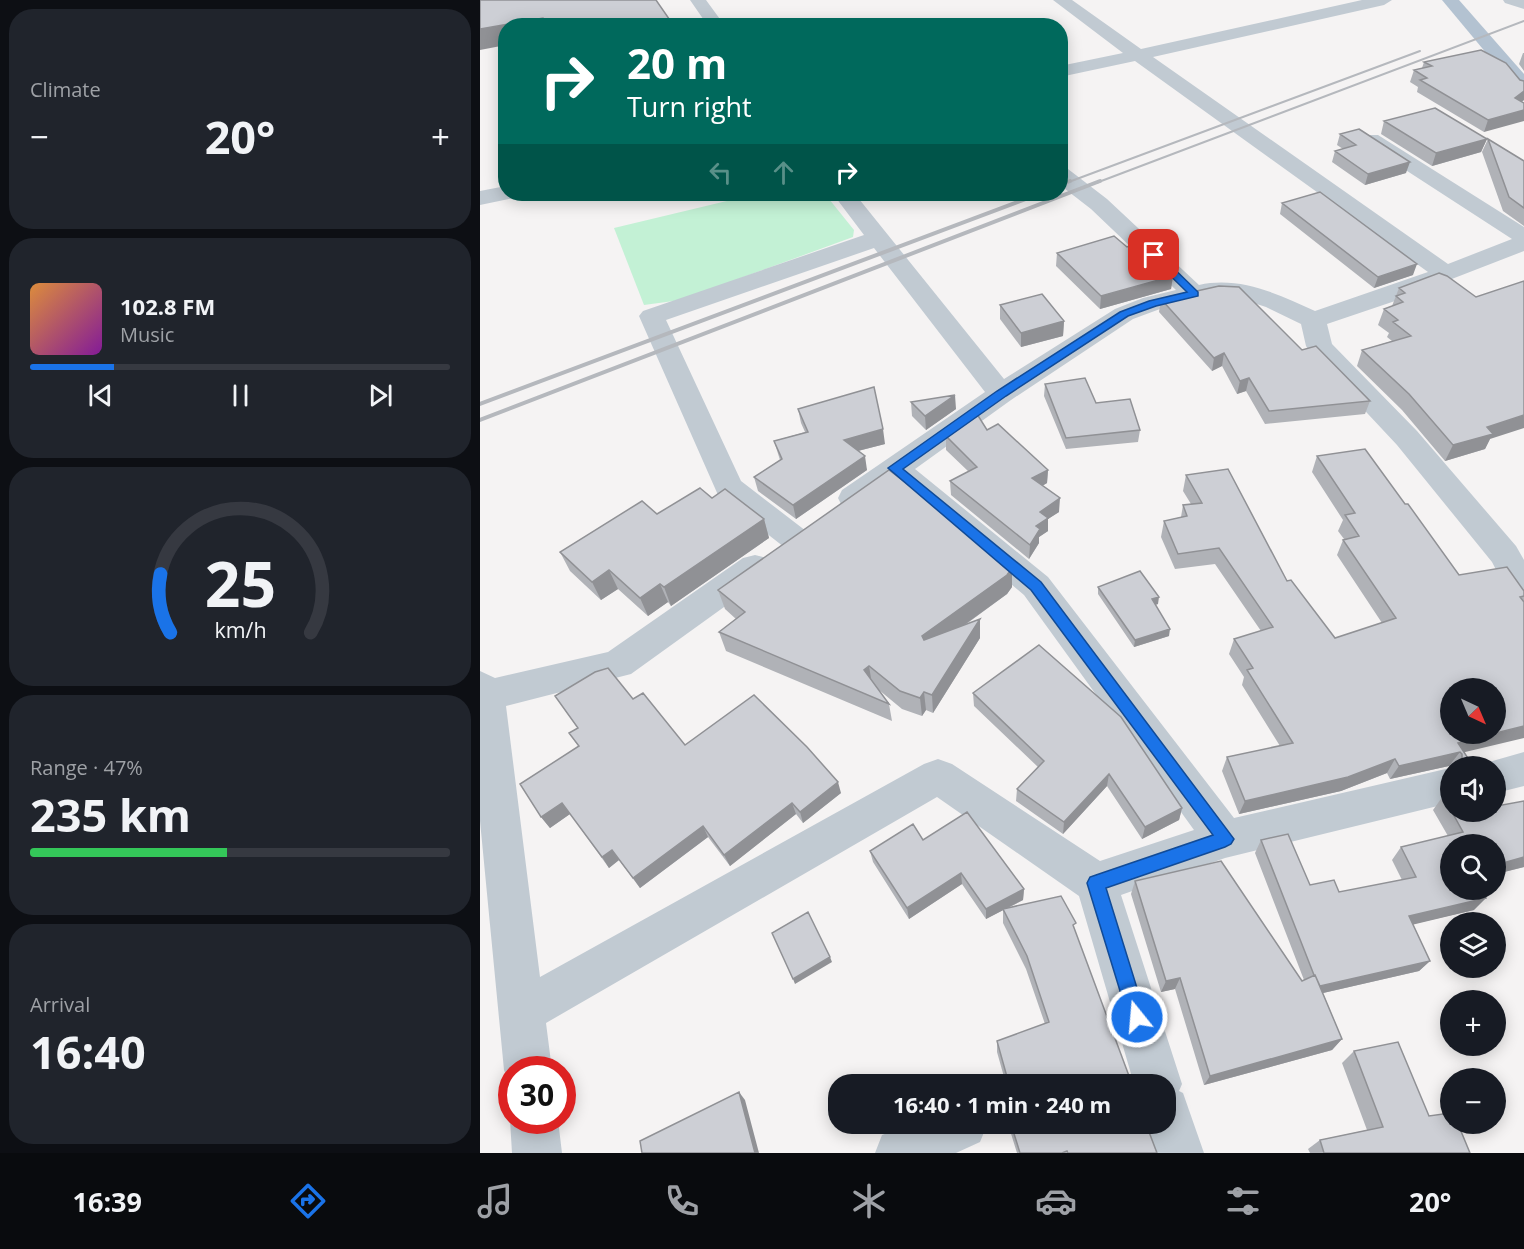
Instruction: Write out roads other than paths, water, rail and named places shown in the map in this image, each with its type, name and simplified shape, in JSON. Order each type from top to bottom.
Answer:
[{"type":"main road","points":[[1450,0],[1524,84]]},
{"type":"street","points":[[698,0],[711,18]]},
{"type":"street","points":[[1061,0],[1444,272]]},
{"type":"street","points":[[1068,70],[1384,0]]},
{"type":"street","points":[[1511,0],[1524,4]]},
{"type":"street","points":[[1362,133],[1524,237]]},
{"type":"street","points":[[1068,180],[1099,204],[1194,294]]},
{"type":"street","points":[[480,198],[498,195]]},
{"type":"street","points":[[850,201],[1002,394]]},
{"type":"street","points":[[795,539],[729,487],[652,316],[879,238]]},
{"type":"street","points":[[526,1056],[482,693],[618,664],[895,468],[1124,314],[1152,303],[1211,290],[1234,289],[1275,302],[1313,320],[1386,296],[1524,243]]},
{"type":"street","points":[[1313,320],[1319,346],[1407,438],[1505,555],[1524,592]]},
{"type":"street","points":[[895,468],[1036,586],[1225,839]]},
{"type":"street","points":[[1506,774],[1524,769]]},
{"type":"street","points":[[521,1012],[938,776],[1096,883],[1155,1074]]},
{"type":"street","points":[[1096,883],[1225,839],[1440,788]]},
{"type":"street","points":[[535,1134],[537,1153]]},
{"type":"street","points":[[900,1153],[943,1134]]},
{"type":"street","points":[[1173,1134],[1179,1153]]},
{"type":"railway","points":[[1096,183],[1524,21]]},
{"type":"railway","points":[[1068,182],[1420,51]]},
{"type":"railway","points":[[1068,193],[1100,181]]},
{"type":"railway","points":[[480,404],[1020,201]]},
{"type":"railway","points":[[480,420],[1048,201]]}]
